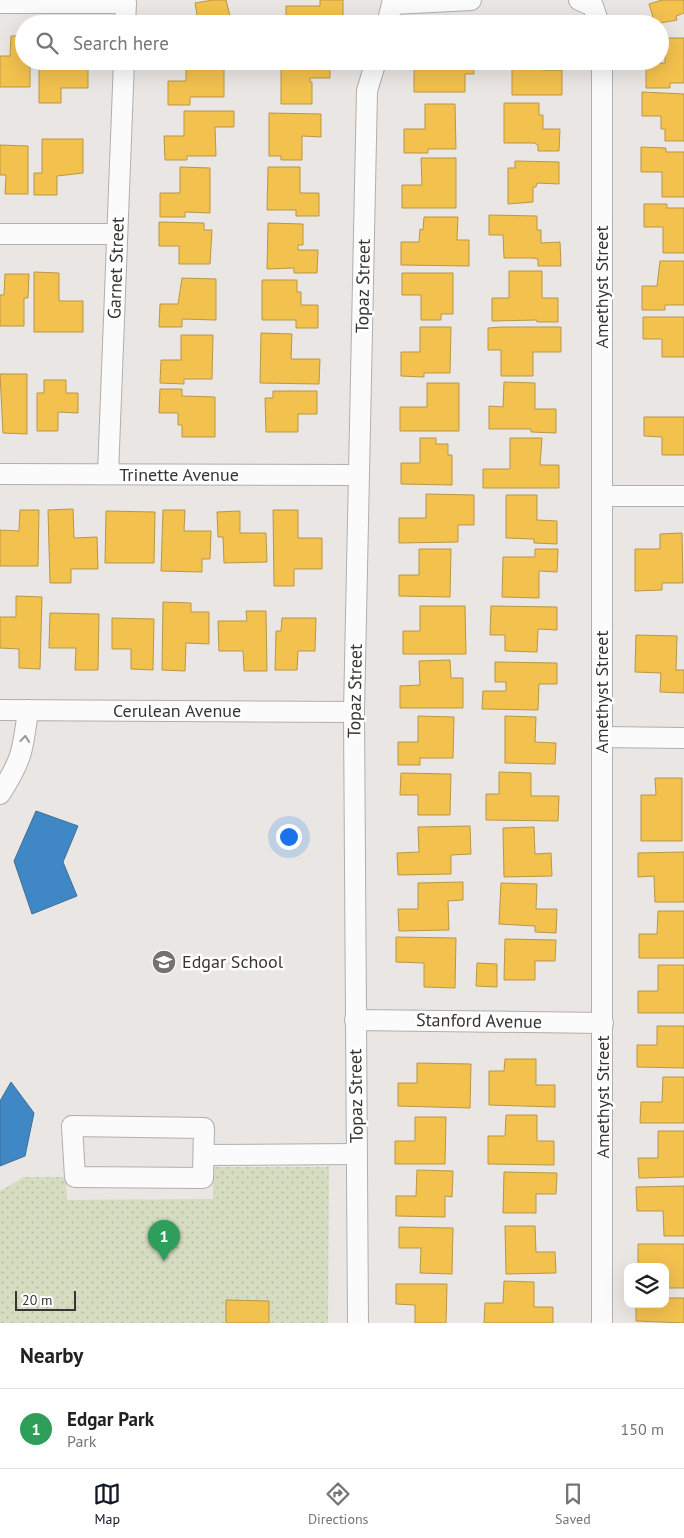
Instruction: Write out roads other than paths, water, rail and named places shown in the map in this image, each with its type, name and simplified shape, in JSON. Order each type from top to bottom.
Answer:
[{"type":"street","points":[[389,15],[393,2],[471,0]]},
{"type":"street","points":[[0,3],[126,3],[125,15]]},
{"type":"street","name":"Garnet Street","points":[[108,474],[124,70]]},
{"type":"street","name":"Topaz Street","points":[[358,1323],[354,712],[366,91],[373,70]]},
{"type":"street","name":"Amethyst Street","points":[[602,70],[602,1323]]},
{"type":"street","points":[[0,234],[117,234]]},
{"type":"street","name":"Trinette Avenue","points":[[0,474],[359,475]]},
{"type":"street","points":[[603,496],[684,496]]},
{"type":"street","name":"Cerulean Avenue","points":[[0,710],[354,712]]},
{"type":"street","points":[[0,794],[8,767],[23,750],[28,710]]},
{"type":"street","points":[[602,737],[684,738]]},
{"type":"street","name":"Stanford Avenue","points":[[355,1020],[603,1022]]},
{"type":"street","points":[[72,1126],[204,1128],[204,1155],[203,1178],[75,1177],[72,1126]]},
{"type":"street","points":[[204,1155],[357,1154]]},
{"type":"place","name":"Edgar School","points":[[164,962]]},
{"type":"place","name":"Edgar Park","points":[[164,1261]]}]
